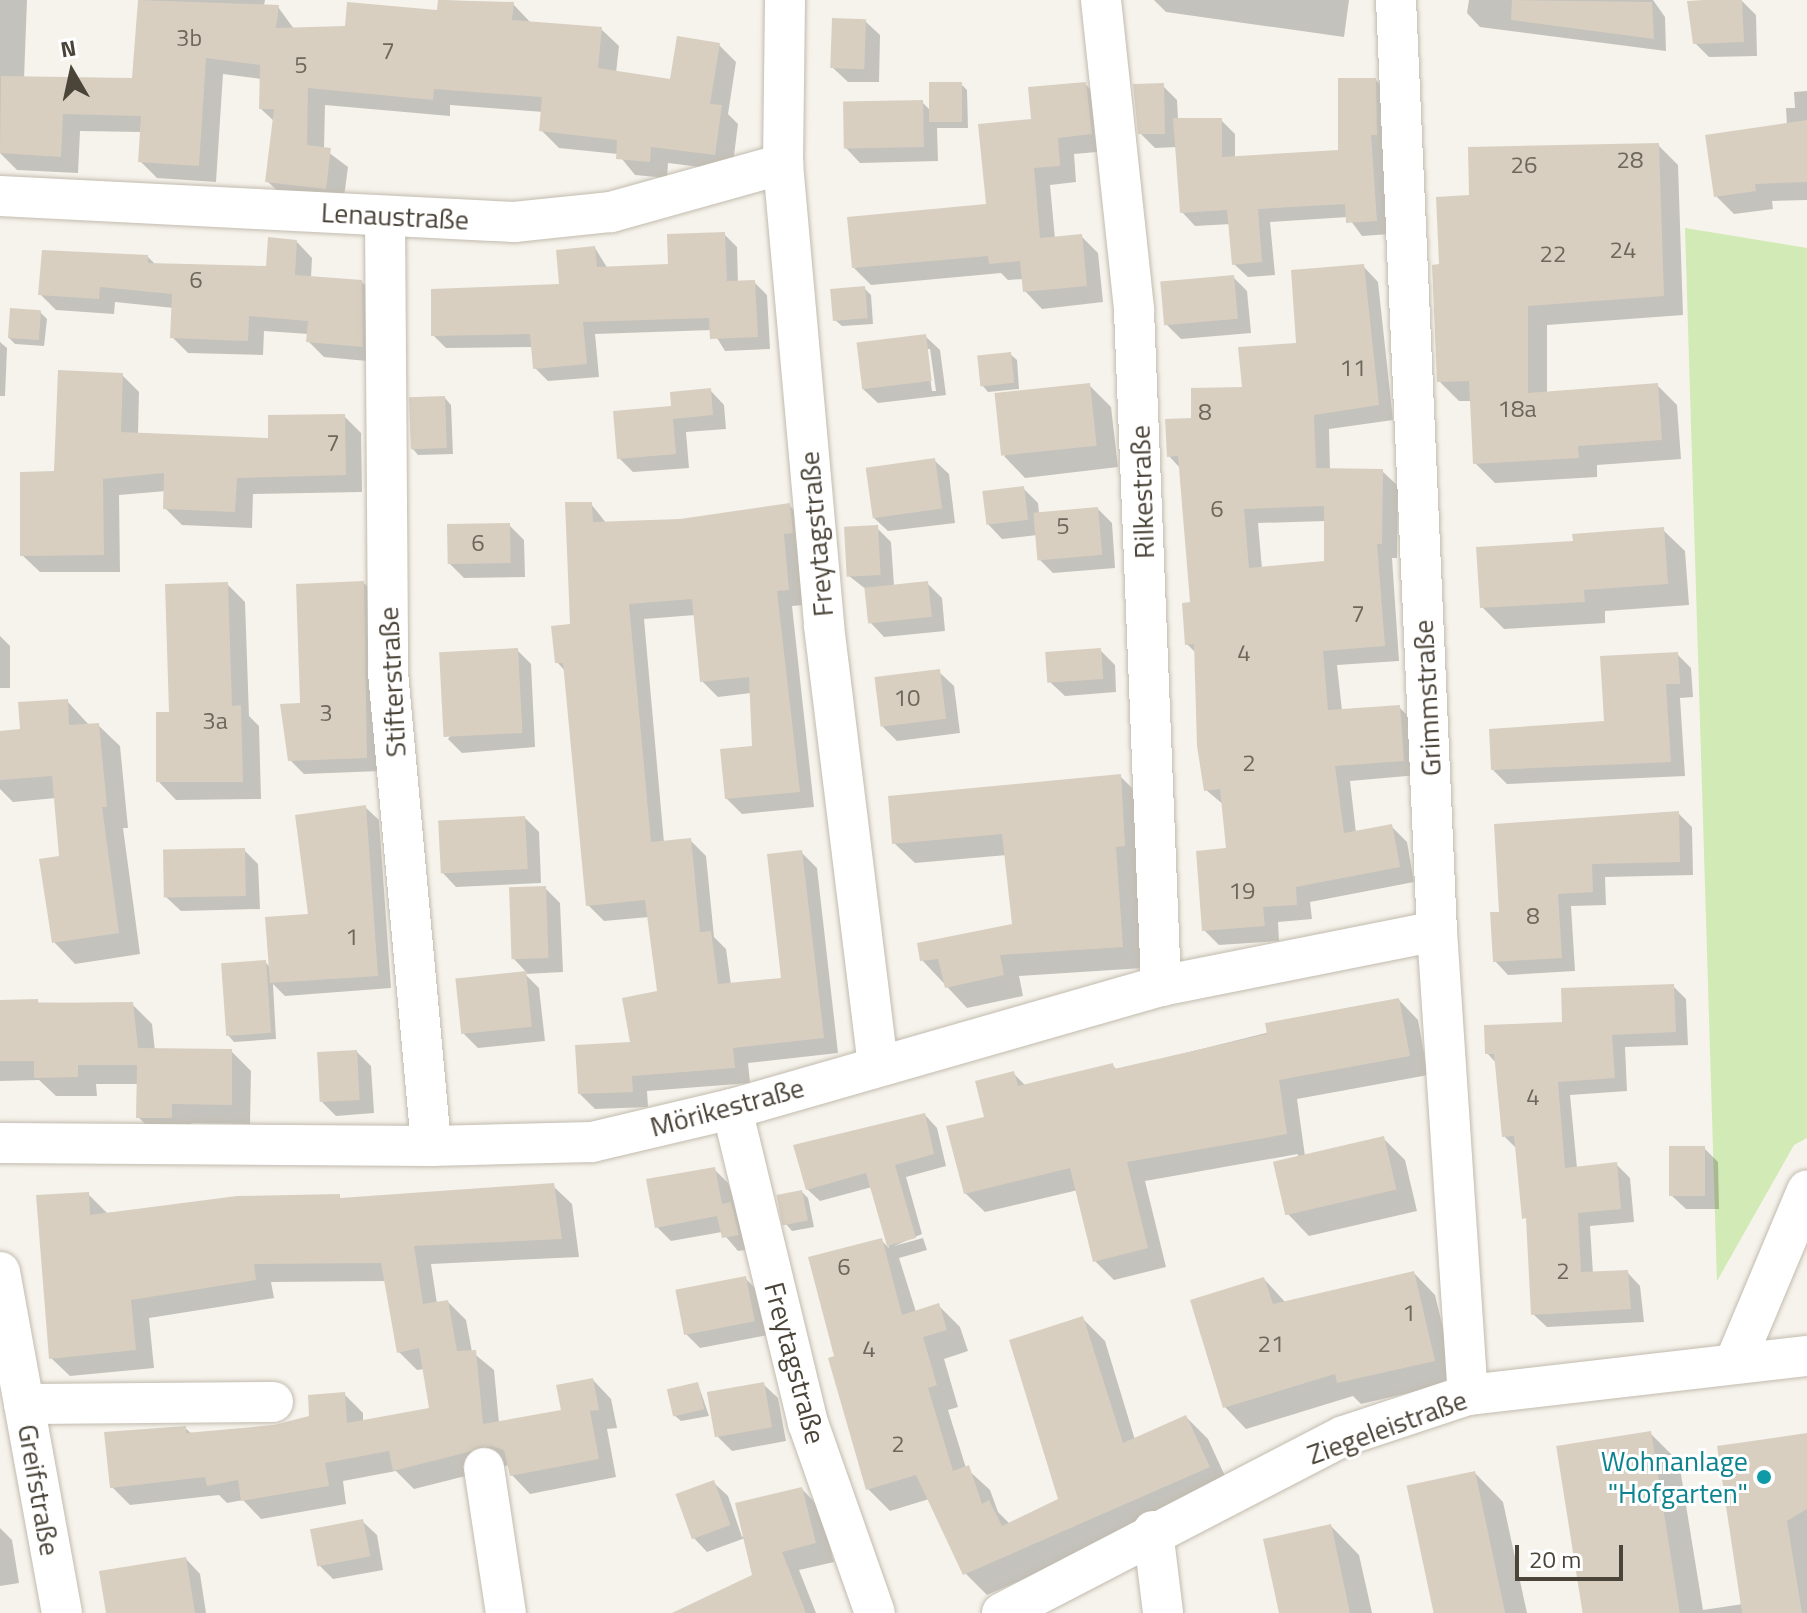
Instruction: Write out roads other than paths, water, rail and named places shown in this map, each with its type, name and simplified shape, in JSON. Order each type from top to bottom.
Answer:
[{"type":"street","name":"Freytagstraße","points":[[785,0],[783,164],[824,626],[878,1066]]},
{"type":"street","name":"Rilkestraße","points":[[1101,0],[1134,310],[1161,986]]},
{"type":"street","name":"Grimmstraße","points":[[1396,0],[1437,931],[1468,1395]]},
{"type":"street","name":"Lenaustraße","points":[[0,196],[514,222],[611,212],[783,164]]},
{"type":"street","name":"Stifterstraße","points":[[385,216],[388,672],[431,1146]]},
{"type":"street","name":"Mörikestraße","points":[[0,1143],[431,1146],[592,1142],[732,1109],[1161,986],[1437,931]]},
{"type":"street","name":"Freytagstraße","points":[[732,1109],[808,1423],[875,1613]]},
{"type":"street","points":[[1735,1362],[1807,1191]]},
{"type":"street","name":"Greifstraße","points":[[0,1272],[62,1613]]},
{"type":"street","name":"Ziegeleistraße","points":[[1002,1613],[1153,1531],[1344,1436],[1468,1395],[1807,1356]]},
{"type":"street","points":[[24,1404],[273,1402]]},
{"type":"street","points":[[484,1468],[506,1613]]},
{"type":"street","points":[[1153,1531],[1163,1613]]},
{"type":"place","name":"Wohnanlage \"Hofgarten\"","points":[[1764,1477]]}]
